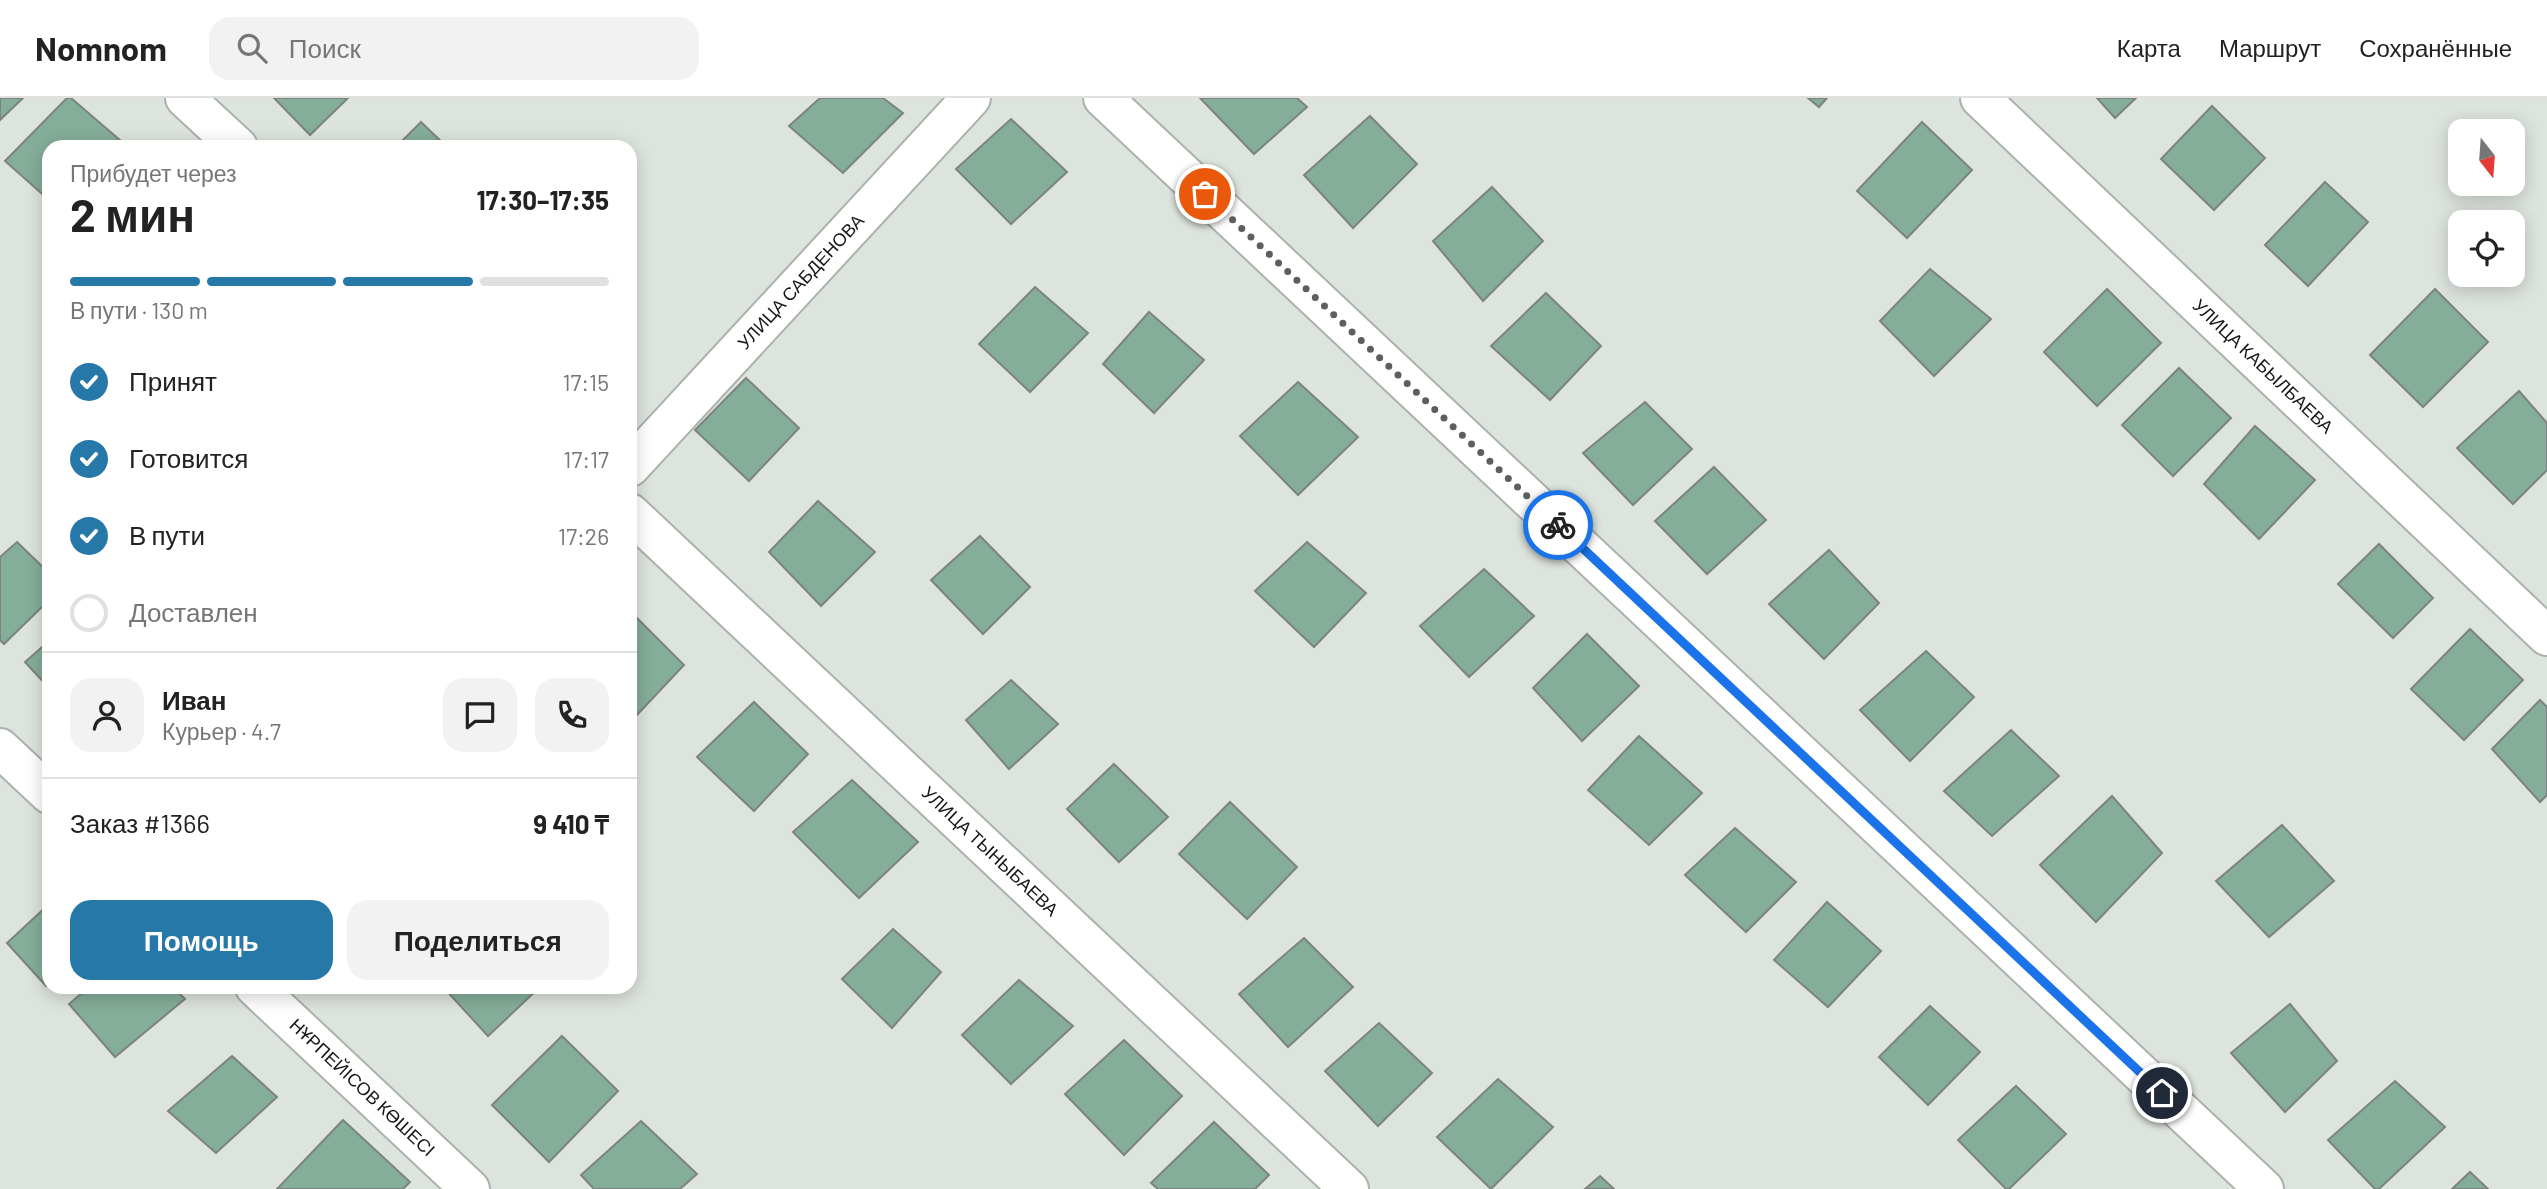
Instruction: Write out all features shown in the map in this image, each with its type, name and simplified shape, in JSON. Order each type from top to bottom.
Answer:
[{"type":"street","points":[[185,98],[230,140]]},
{"type":"street","name":"УЛИЦА САБДЕНОВА","points":[[637,459],[971,98]]},
{"type":"street","points":[[1103,98],[2264,1189]]},
{"type":"street","name":"УЛИЦА КАБЫЛБАЕВА","points":[[1980,98],[2547,636]]},
{"type":"street","name":"УЛИЦА ТЫНЫБАЕВА","points":[[637,520],[1349,1189]]},
{"type":"street","points":[[0,748],[42,787]]},
{"type":"street","name":"НҰРПЕЙІСОВ КӨШЕСІ","points":[[262,994],[470,1189]]},
{"type":"building","points":[[0,98],[23,98],[0,120]]},
{"type":"building","points":[[67,98],[71,98],[120,140],[42,140],[42,194],[5,161]]},
{"type":"building","points":[[274,98],[348,98],[310,135]]},
{"type":"building","points":[[820,98],[883,98],[903,113],[843,173],[789,126]]},
{"type":"building","points":[[1200,98],[1297,98],[1307,107],[1254,154]]},
{"type":"building","points":[[1808,98],[1827,98],[1819,107]]},
{"type":"building","points":[[2097,98],[2136,98],[2115,118]]},
{"type":"building","points":[[2212,106],[2265,158],[2214,210],[2161,159]]},
{"type":"building","points":[[1370,116],[1417,164],[1353,228],[1304,175]]},
{"type":"building","points":[[1011,119],[1067,172],[1011,224],[956,169]]},
{"type":"building","points":[[421,122],[440,140],[403,140]]},
{"type":"building","points":[[1922,122],[1972,170],[1907,238],[1857,191]]},
{"type":"building","points":[[2325,182],[2368,222],[2308,286],[2265,245]]},
{"type":"building","points":[[1492,187],[1543,241],[1483,301],[1433,241]]},
{"type":"building","points":[[1930,269],[1991,319],[1934,376],[1880,321]]},
{"type":"building","points":[[1035,287],[1088,333],[1030,392],[979,344]]},
{"type":"building","points":[[2107,289],[2161,343],[2097,406],[2044,352]]},
{"type":"building","points":[[2435,289],[2488,342],[2423,407],[2370,355]]},
{"type":"building","points":[[1546,293],[1601,346],[1550,400],[1491,346]]},
{"type":"building","points":[[1149,312],[1204,360],[1154,413],[1103,364]]},
{"type":"building","points":[[2179,368],[2231,418],[2173,476],[2122,425]]},
{"type":"building","points":[[746,378],[799,428],[749,481],[695,430]]},
{"type":"building","points":[[1298,382],[1358,437],[1298,495],[1240,436]]},
{"type":"building","points":[[2519,391],[2547,423],[2547,470],[2513,504],[2457,448]]},
{"type":"building","points":[[1645,402],[1692,449],[1633,505],[1583,453]]},
{"type":"building","points":[[2255,426],[2315,480],[2259,539],[2204,484]]},
{"type":"building","points":[[1714,467],[1766,520],[1707,574],[1655,521]]},
{"type":"building","points":[[818,501],[875,552],[821,606],[769,552]]},
{"type":"building","points":[[980,536],[1030,587],[983,634],[931,580]]},
{"type":"building","points":[[17,542],[42,566],[42,607],[4,644],[0,640],[0,557]]},
{"type":"building","points":[[1307,542],[1366,593],[1314,647],[1255,591]]},
{"type":"building","points":[[2379,544],[2433,598],[2393,638],[2338,584]]},
{"type":"building","points":[[1829,550],[1879,603],[1824,659],[1769,604]]},
{"type":"building","points":[[1484,569],[1534,616],[1469,677],[1420,626]]},
{"type":"building","points":[[637,618],[684,665],[637,715]]},
{"type":"building","points":[[2470,629],[2523,680],[2464,740],[2411,689]]},
{"type":"building","points":[[1587,634],[1639,686],[1582,741],[1533,688]]},
{"type":"building","points":[[42,647],[42,680],[25,662]]},
{"type":"building","points":[[1926,651],[1974,697],[1910,761],[1860,710]]},
{"type":"building","points":[[1011,680],[1058,724],[1009,769],[966,720]]},
{"type":"building","points":[[2540,700],[2547,707],[2547,795],[2540,802],[2492,749]]},
{"type":"building","points":[[754,702],[808,754],[754,811],[697,757]]},
{"type":"building","points":[[2011,730],[2059,776],[1992,836],[1944,791]]},
{"type":"building","points":[[1639,736],[1702,793],[1649,845],[1588,790]]},
{"type":"building","points":[[1114,764],[1168,817],[1119,862],[1067,809]]},
{"type":"building","points":[[852,780],[918,842],[859,898],[793,832]]},
{"type":"building","points":[[2112,796],[2162,853],[2096,922],[2040,865]]},
{"type":"building","points":[[1230,802],[1297,867],[1247,919],[1179,854]]},
{"type":"building","points":[[2282,825],[2334,881],[2269,937],[2216,881]]},
{"type":"building","points":[[1735,828],[1796,882],[1746,932],[1685,875]]},
{"type":"building","points":[[1827,902],[1881,951],[1828,1007],[1774,960]]},
{"type":"building","points":[[42,910],[42,982],[7,943]]},
{"type":"building","points":[[893,929],[941,972],[892,1028],[842,979]]},
{"type":"building","points":[[1304,938],[1353,987],[1288,1047],[1239,994]]},
{"type":"building","points":[[1019,980],[1073,1026],[1011,1084],[962,1035]]},
{"type":"building","points":[[81,994],[180,994],[185,999],[115,1057],[69,1004]]},
{"type":"building","points":[[449,994],[533,994],[488,1036]]},
{"type":"building","points":[[2290,1004],[2337,1061],[2285,1112],[2231,1053]]},
{"type":"building","points":[[1930,1006],[1980,1052],[1928,1105],[1879,1057]]},
{"type":"building","points":[[1379,1023],[1432,1073],[1378,1126],[1325,1071]]},
{"type":"building","points":[[562,1036],[618,1091],[549,1162],[492,1105]]},
{"type":"building","points":[[1124,1040],[1182,1096],[1124,1155],[1065,1094]]},
{"type":"building","points":[[232,1056],[277,1097],[216,1153],[168,1111]]},
{"type":"building","points":[[1498,1079],[1553,1127],[1491,1189],[1437,1137]]},
{"type":"building","points":[[2395,1081],[2445,1127],[2379,1189],[2375,1189],[2328,1140]]},
{"type":"building","points":[[2016,1086],[2066,1134],[2006,1189],[1958,1140]]},
{"type":"building","points":[[343,1120],[410,1182],[403,1189],[277,1189]]},
{"type":"building","points":[[641,1121],[697,1174],[680,1189],[594,1189],[581,1175]]},
{"type":"building","points":[[1214,1122],[1269,1175],[1255,1189],[1158,1189],[1151,1183]]},
{"type":"building","points":[[2470,1172],[2488,1189],[2452,1189]]},
{"type":"building","points":[[1600,1176],[1614,1189],[1585,1189]]},
{"type":"way so far","points":[[1205,194],[1558,525]]},
{"type":"route","points":[[1558,525],[2162,1093]]}]
